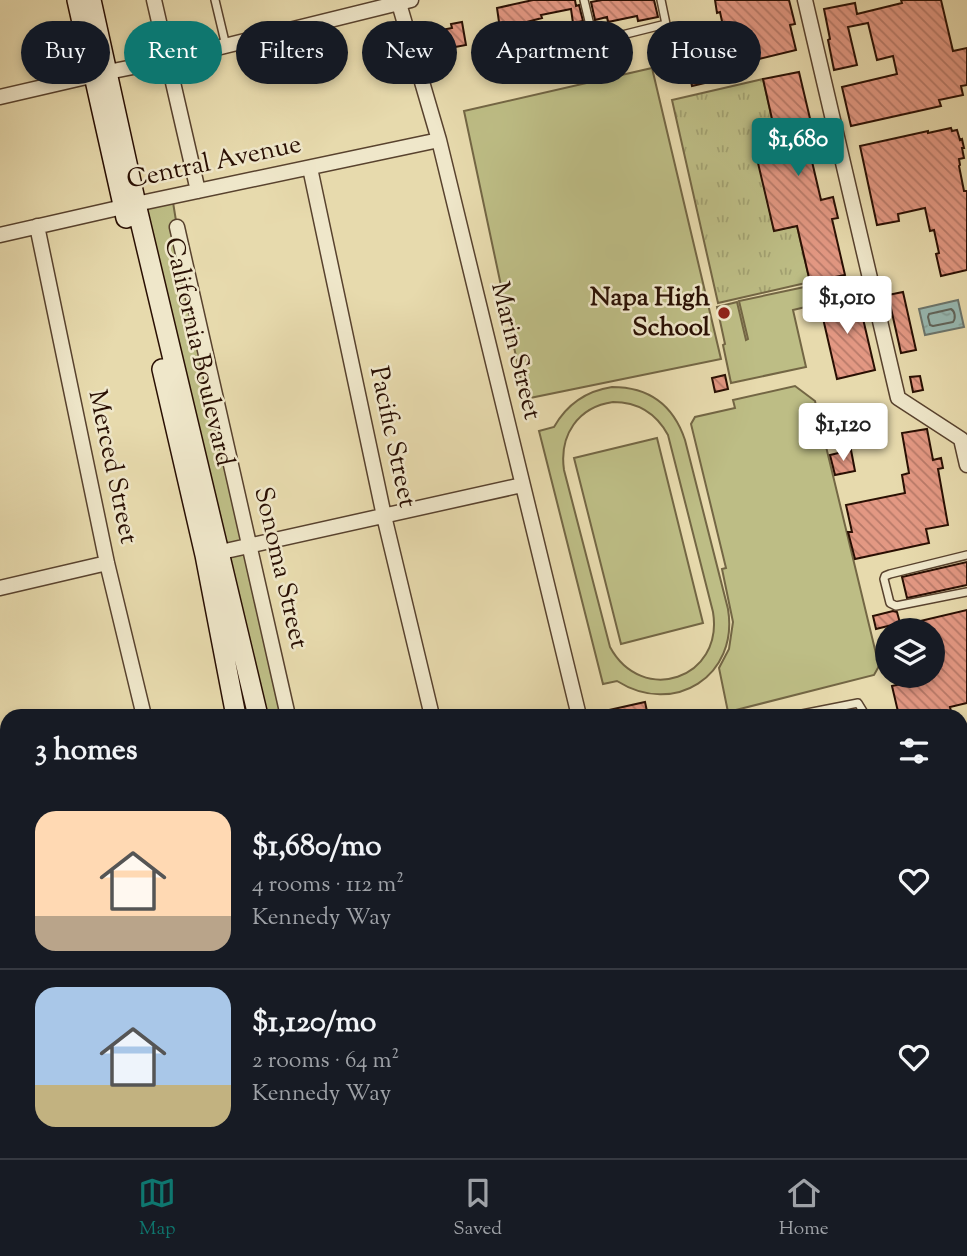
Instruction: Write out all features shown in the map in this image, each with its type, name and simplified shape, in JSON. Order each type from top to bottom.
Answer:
[{"type":"street","name":"California Boulevard","points":[[77,0],[84,21]]},
{"type":"street","name":"California Boulevard","points":[[91,0],[94,21]]},
{"type":"street","points":[[154,0],[159,21]]},
{"type":"street","points":[[805,0],[898,398],[964,438],[967,465]]},
{"type":"street","points":[[222,47],[402,1]]},
{"type":"street","name":"Marin Street","points":[[402,1],[439,140],[577,709]]},
{"type":"street","points":[[0,97],[55,84]]},
{"type":"street","name":"California Boulevard","points":[[103,84],[130,205],[138,265],[183,462],[256,709]]},
{"type":"street","points":[[173,84],[198,191]]},
{"type":"street","name":"Central Avenue","points":[[0,234],[439,140]]},
{"type":"street","name":"Pacific Street","points":[[310,168],[384,516],[430,709]]},
{"type":"street","name":"Merced Street","points":[[37,226],[107,564],[142,709]]},
{"type":"street","name":"Sonoma Street","points":[[177,227],[286,709]]},
{"type":"street","points":[[212,554],[522,485]]},
{"type":"street","name":"California Boulevard","points":[[212,554],[235,709]]},
{"type":"street","points":[[0,588],[107,564]]},
{"type":"lane","points":[[215,0],[226,46]]},
{"type":"lane","points":[[584,0],[594,42],[666,24],[661,0]]},
{"type":"lane","points":[[967,555],[890,574],[884,579],[890,603],[896,606],[967,592]]},
{"type":"lane","points":[[828,709],[858,703],[862,709]]},
{"type":"green space","points":[[647,69],[647,84],[656,84],[721,359],[525,399],[464,111],[582,84],[633,84],[633,72]]},
{"type":"green space","points":[[761,79],[777,141],[755,146],[774,230],[797,226],[810,282],[718,303],[672,100],[741,84],[761,84]]},
{"type":"green space","points":[[172,196],[286,709],[256,709],[136,204]]},
{"type":"green space","points":[[814,285],[818,304],[793,310],[806,367],[731,383],[717,307],[737,302],[746,340],[748,339],[739,301]]},
{"type":"green space","points":[[795,386],[815,401],[875,649],[875,673],[740,709],[727,709],[719,668],[729,649],[733,622],[722,569],[726,568],[691,424],[695,417],[735,408],[733,400]]},
{"type":"green space","points":[[625,388],[648,394],[666,407],[680,427],[728,609],[729,633],[723,654],[713,671],[698,684],[680,692],[660,694],[639,691],[617,681],[603,684],[539,431],[554,427],[571,405],[586,395],[603,389]],"holes":[[[622,403],[645,410],[658,421],[668,435],[713,612],[713,635],[706,654],[694,668],[678,677],[660,680],[641,676],[624,665],[610,647],[564,470],[563,457],[568,434],[581,416],[601,405]]]},
{"type":"green space","points":[[657,438],[703,623],[621,644],[574,458]]},
{"type":"water","points":[[958,300],[964,327],[925,335],[919,309]]},
{"type":"building","points":[[533,0],[575,0],[583,21],[573,21],[571,9],[541,15],[542,18],[531,21],[499,21],[497,8]]},
{"type":"building","points":[[654,0],[658,17],[638,21],[637,16],[613,21],[608,21],[607,17],[595,20],[591,2]]},
{"type":"building","points":[[715,0],[789,0],[795,24],[790,25],[796,50],[761,59],[761,21],[722,21],[720,12],[717,13]]},
{"type":"building","points":[[901,0],[941,0],[953,51],[967,48],[967,85],[961,86],[963,95],[939,100],[941,106],[851,126],[842,87],[897,74],[893,56],[877,60],[868,23],[848,27],[857,65],[834,70],[824,9],[855,3],[857,14],[902,3]]},
{"type":"building","points":[[462,22],[466,45],[457,47],[457,23]]},
{"type":"building","points":[[799,72],[812,127],[821,124],[827,149],[810,153],[821,200],[833,197],[838,218],[832,219],[845,275],[810,282],[797,226],[774,231],[754,146],[777,141],[763,79]]},
{"type":"building","points":[[951,128],[952,131],[957,130],[964,148],[964,158],[959,159],[959,166],[964,191],[967,191],[967,270],[941,276],[934,230],[930,231],[925,208],[898,214],[899,221],[877,225],[860,146]]},
{"type":"building","points":[[903,292],[916,350],[901,353],[888,295]]},
{"type":"building","points":[[857,293],[875,370],[837,379],[819,301]]},
{"type":"building","points":[[725,375],[728,389],[715,392],[712,378]]},
{"type":"building","points":[[920,376],[923,390],[913,392],[910,377]]},
{"type":"building","points":[[927,429],[933,460],[941,458],[943,468],[938,469],[948,525],[926,529],[929,543],[855,559],[848,532],[852,532],[846,505],[905,493],[902,475],[909,473],[902,433]]},
{"type":"building","points":[[851,450],[855,471],[835,475],[830,455]]},
{"type":"building","points":[[967,562],[967,585],[907,598],[902,577]]},
{"type":"building","points":[[967,610],[967,703],[950,709],[897,709],[892,688],[945,688],[945,618],[933,618]]},
{"type":"building","points":[[893,611],[897,612],[899,618],[875,618],[875,625],[873,616]]},
{"type":"building","points":[[645,702],[646,709],[614,709]]},
{"type":"place","name":"Napa High School","points":[[724,313]]}]
